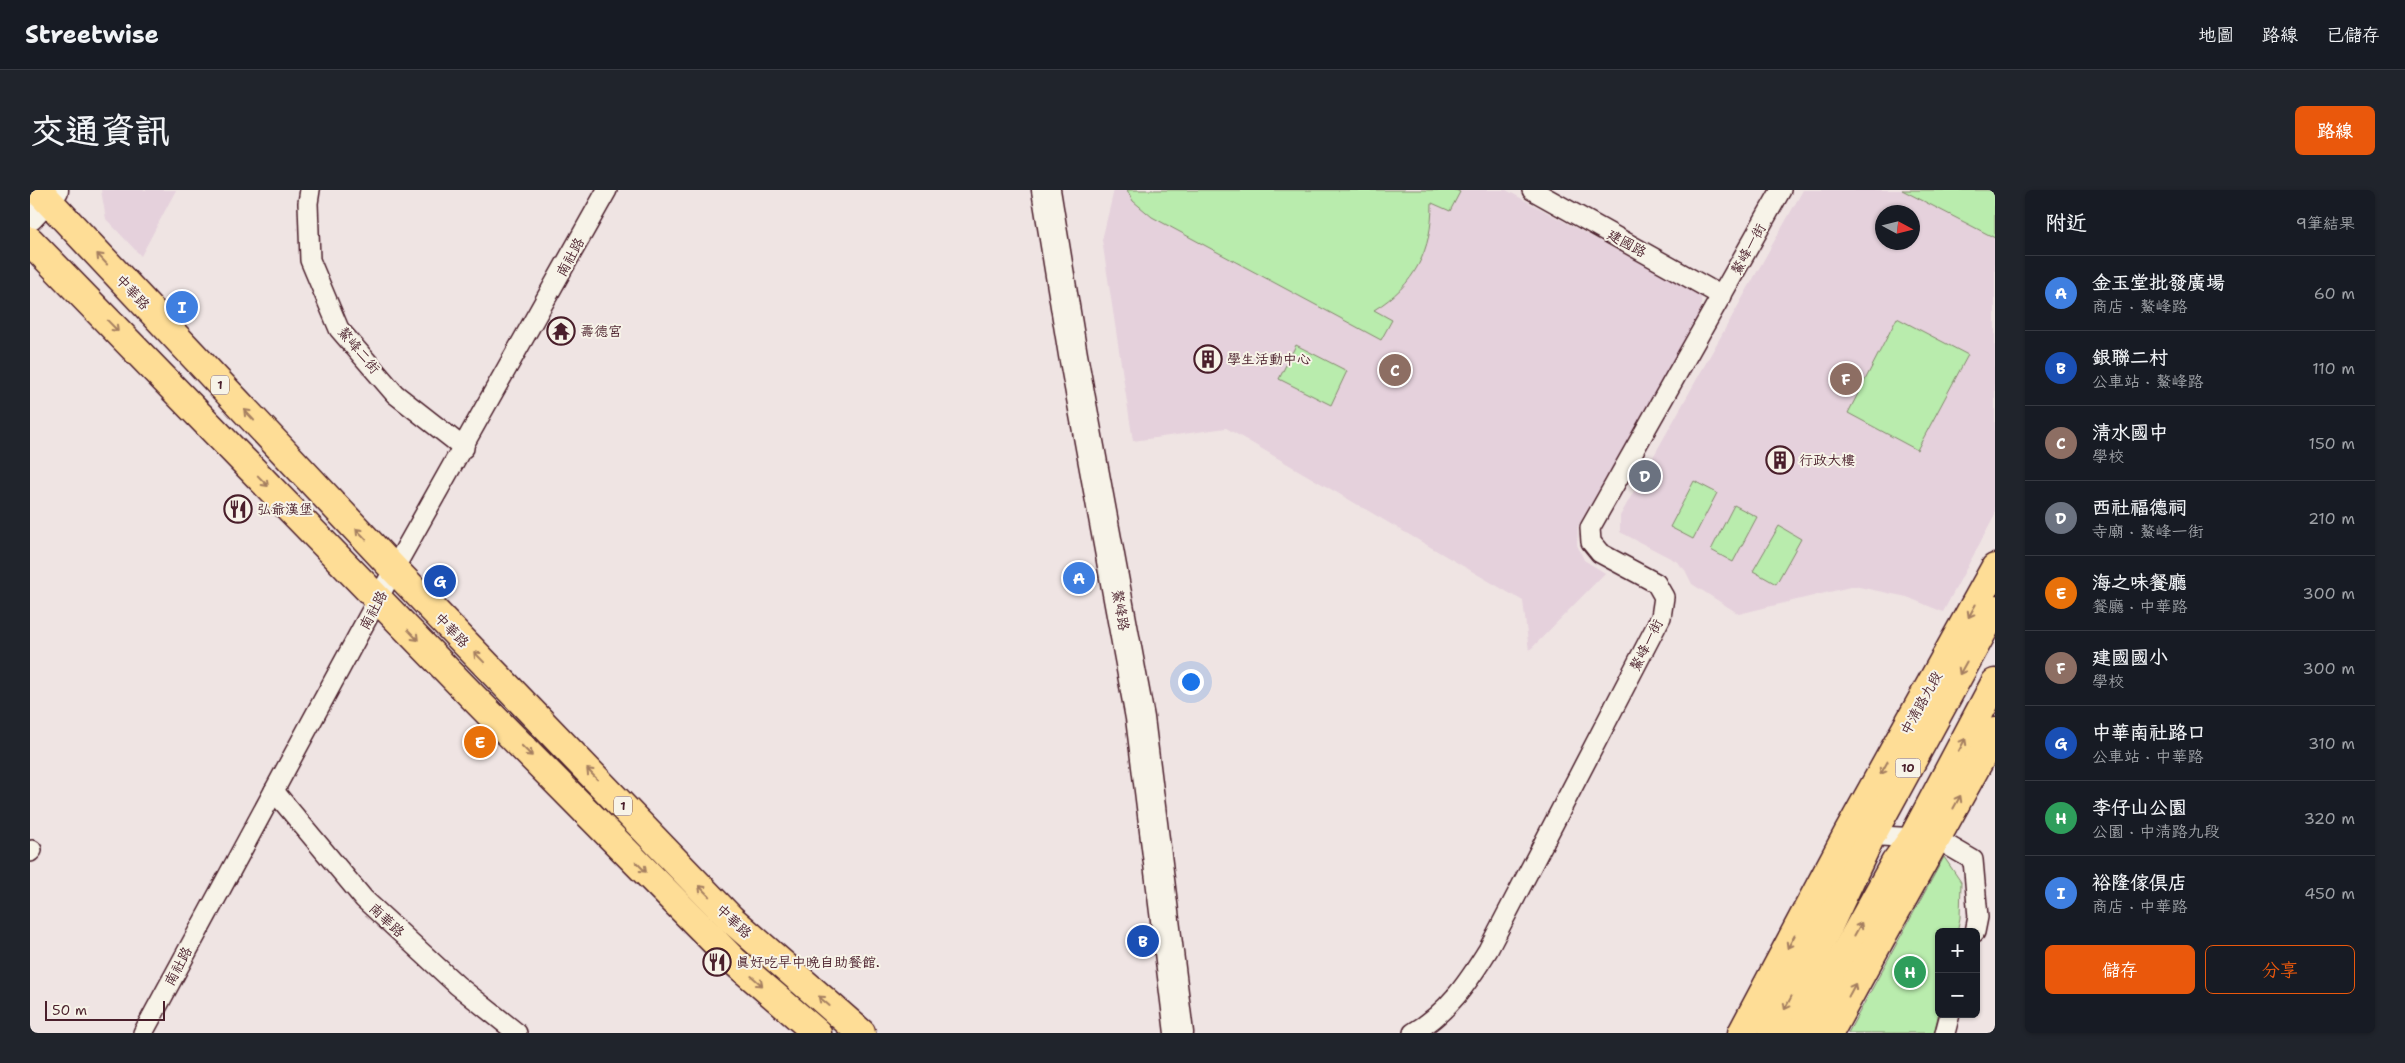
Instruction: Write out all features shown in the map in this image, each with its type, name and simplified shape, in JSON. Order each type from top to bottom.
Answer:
[{"type":"main road","name":"中華路","points":[[42,199],[731,919],[861,1033]]},
{"type":"main road","name":"中華路","points":[[30,241],[734,961],[817,1033]]},
{"type":"main road","name":"中清路九段","points":[[1742,1033],[1816,923],[1995,568]]},
{"type":"main road","name":"中清路九段","points":[[1859,835],[1995,610]]},
{"type":"main road","points":[[1829,1033],[1882,932],[1995,682]]},
{"type":"main road","points":[[1801,1033],[1895,863],[1925,838],[1995,732]]},
{"type":"main road","name":"10","points":[[1772,1033],[1816,923]]},
{"type":"street","name":"鰲峰二街","points":[[310,190],[308,203],[310,260],[339,329],[395,394],[464,448]]},
{"type":"street","name":"南社路","points":[[143,1033],[379,600],[394,569],[464,448],[607,190]]},
{"type":"street","name":"鰲峰路","points":[[1046,190],[1073,355],[1140,718],[1179,1033]]},
{"type":"street","name":"建國路","points":[[1532,190],[1722,296]]},
{"type":"street","name":"鰲峰一街","points":[[1413,1033],[1426,1025],[1460,994],[1488,950],[1661,617],[1664,597],[1656,583],[1600,553],[1592,542],[1590,528],[1781,190]]},
{"type":"street","name":"南華路","points":[[274,791],[364,899],[457,985],[517,1033]]},
{"type":"street","points":[[1859,835],[1925,838],[1973,860],[1978,917],[1975,928]]},
{"type":"street","points":[[1945,1033],[1949,1018]]},
{"type":"shaded area","points":[[101,190],[176,190],[141,256],[106,219]]},
{"type":"shaded area","points":[[1114,190],[1506,190],[1701,296],[1701,312],[1578,526],[1577,545],[1584,560],[1605,573],[1529,651],[1523,601],[1226,428],[1133,441],[1102,240]]},
{"type":"shaded area","points":[[1803,190],[1995,190],[1995,515],[1943,612],[1907,597],[1854,586],[1739,614],[1692,584],[1685,570],[1676,561],[1620,532],[1620,516]]},
{"type":"green space","points":[[1127,190],[1456,190],[1460,192],[1450,211],[1432,203],[1429,236],[1418,265],[1400,289],[1374,310],[1392,320],[1381,340],[1152,217],[1133,201]]},
{"type":"green space","points":[[1902,190],[1995,190],[1995,238]]},
{"type":"green space","points":[[1897,318],[1968,355],[1917,450],[1848,413]]},
{"type":"green space","points":[[1296,345],[1347,371],[1331,405],[1279,379]]},
{"type":"green space","points":[[1694,481],[1717,493],[1693,539],[1670,527]]},
{"type":"green space","points":[[1734,505],[1757,517],[1733,562],[1711,550]]},
{"type":"green space","points":[[1779,526],[1801,539],[1776,584],[1753,571]]},
{"type":"green space","points":[[1944,857],[1961,882],[1960,918],[1958,928],[1935,928],[1935,1018],[1938,1018],[1934,1033],[1848,1033]]},
{"type":"place","name":"裕隆傢俱店","points":[[182,307]]},
{"type":"place","name":"壽德宮","points":[[561,331]]},
{"type":"place","name":"學生活動中心","points":[[1208,359]]},
{"type":"place","name":"清水國中","points":[[1395,370]]},
{"type":"place","name":"建國國小","points":[[1846,379]]},
{"type":"place","name":"行政大樓","points":[[1780,460]]},
{"type":"place","name":"西社福德祠","points":[[1645,476]]},
{"type":"place","name":"弘爺漢堡","points":[[238,509]]},
{"type":"place","name":"金玉堂批發廣場","points":[[1079,578]]},
{"type":"place","name":"中華南社路口","points":[[440,581]]},
{"type":"place","name":"海之味餐廳","points":[[480,742]]},
{"type":"place","name":"銀聯二村","points":[[1143,941]]},
{"type":"place","name":"真好吃早中晚自助餐館.","points":[[717,962]]},
{"type":"place","name":"李仔山公園","points":[[1910,972]]}]
